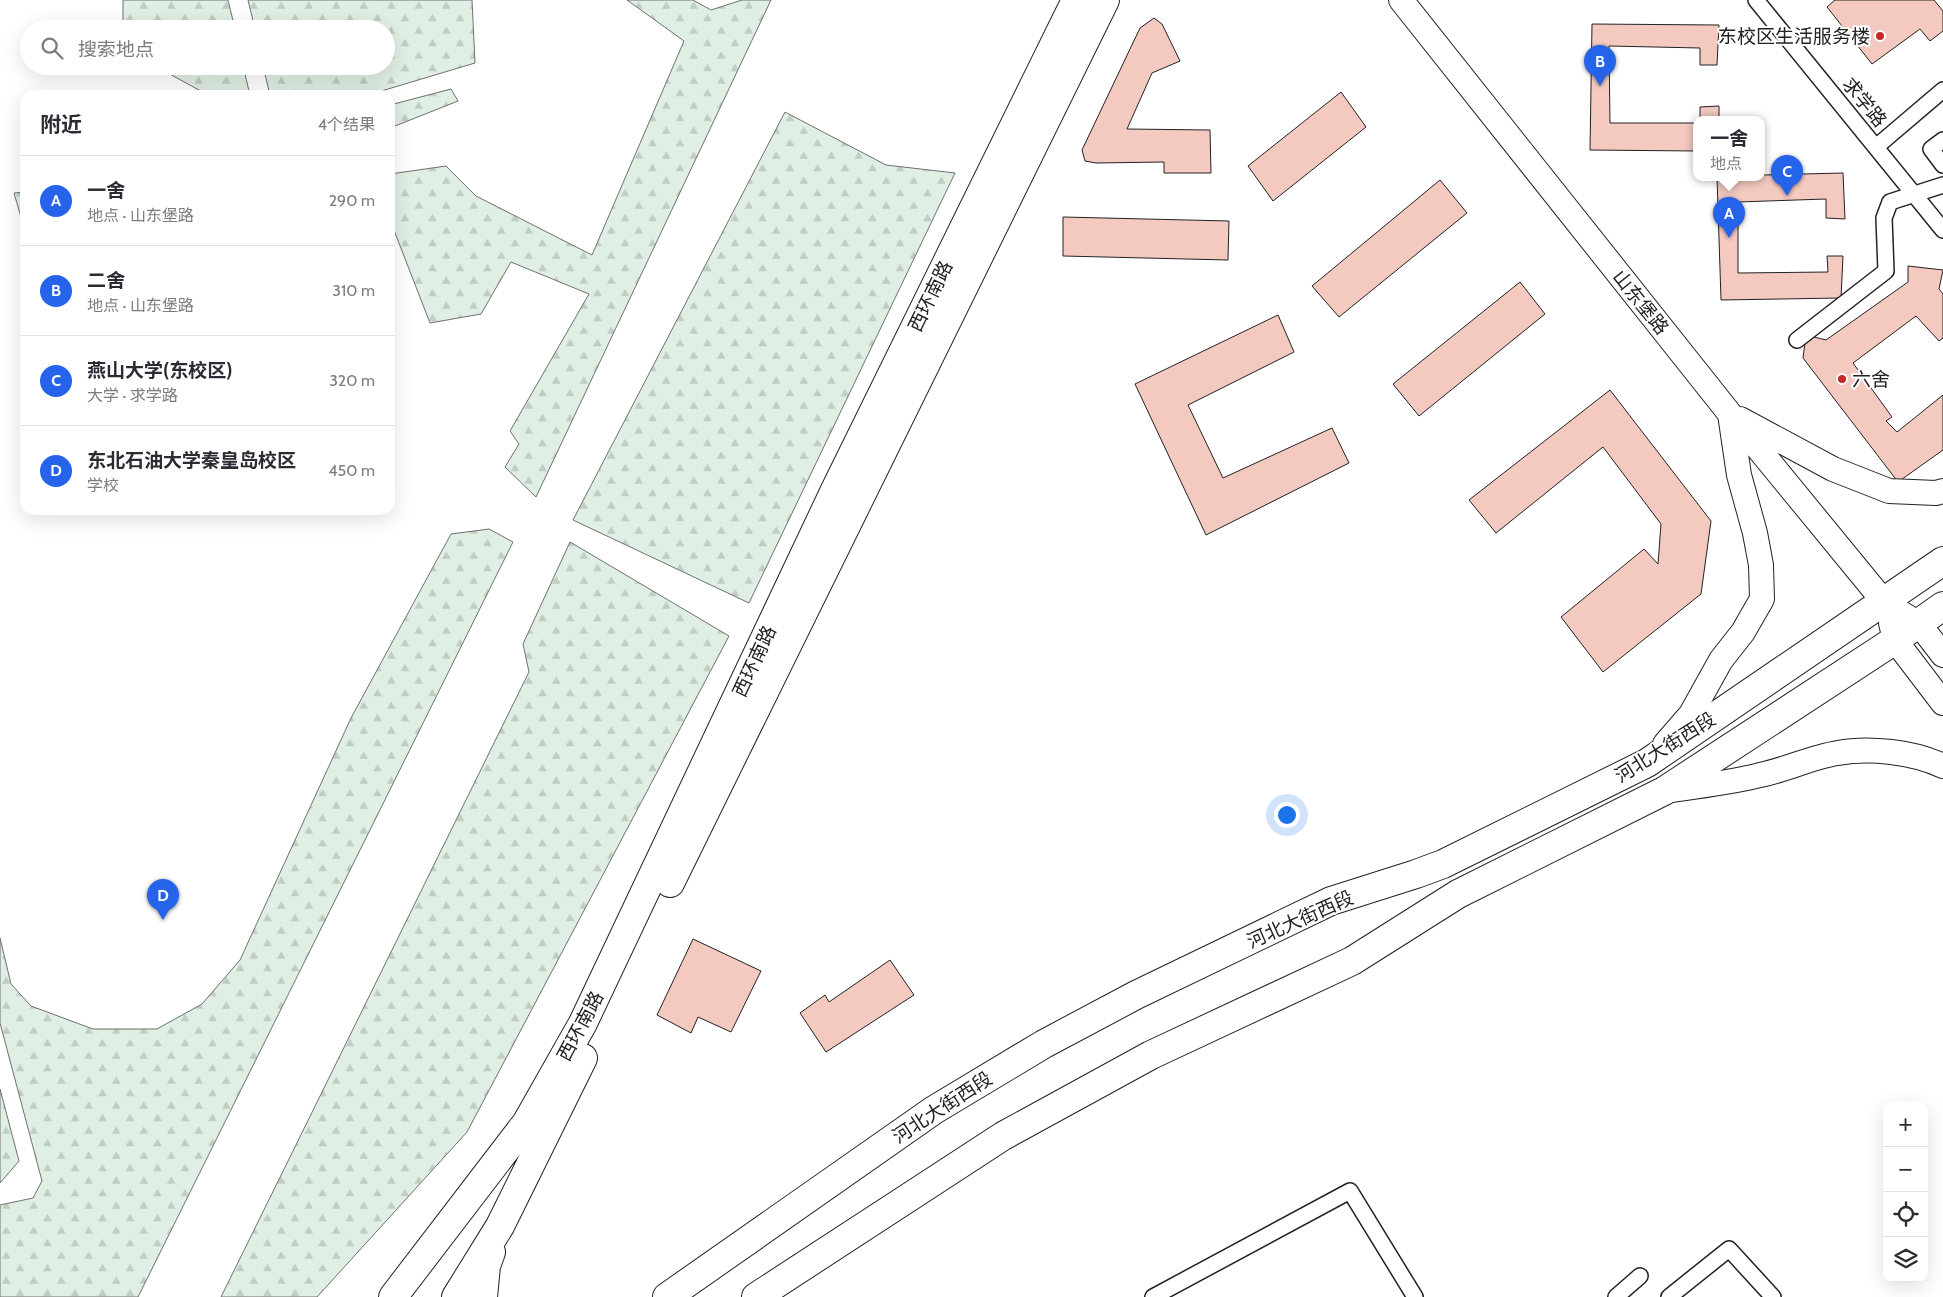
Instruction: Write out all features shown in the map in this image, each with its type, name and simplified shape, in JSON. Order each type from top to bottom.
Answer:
[{"type":"highway","name":"西环南路","points":[[393,1297],[527,1122],[583,1023],[835,490],[1076,0]]},
{"type":"highway","name":"西环南路","points":[[456,1297],[500,1226],[786,650],[1105,0]]},
{"type":"highway","name":"河北大街西段","points":[[667,1297],[934,1110],[1044,1044],[1136,995],[1331,901],[1443,864],[1647,763],[1943,561]]},
{"type":"highway","name":"河北大街西段","points":[[756,1297],[1003,1136],[1151,1055],[1352,961],[1458,894],[1664,791],[1895,640],[1943,606]]},
{"type":"highway","points":[[483,1297],[486,1266],[500,1226]]},
{"type":"main road","name":"山东堡路","points":[[1401,0],[1730,414],[1885,602]]},
{"type":"main road","points":[[1730,414],[1833,469],[1889,491],[1936,493],[1943,491]]},
{"type":"main road","points":[[1647,763],[1691,714],[1721,660],[1743,632],[1762,600],[1760,565],[1755,533],[1738,475],[1730,414]]},
{"type":"main road","points":[[1885,602],[1919,624],[1943,654]]},
{"type":"main road","points":[[1885,602],[1895,640],[1943,703]]},
{"type":"main road","points":[[1664,791],[1761,776],[1838,752],[1872,751],[1903,754],[1943,766]]},
{"type":"street","name":"求学路","points":[[1756,0],[1943,230]]},
{"type":"street","points":[[1876,147],[1943,90]]},
{"type":"street","points":[[1943,140],[1931,149],[1943,165]]},
{"type":"street","points":[[1797,340],[1886,271],[1884,218],[1890,202],[1943,185]]},
{"type":"street","points":[[1153,1297],[1350,1191],[1415,1297]]},
{"type":"street","points":[[1669,1297],[1729,1249],[1772,1297]]},
{"type":"street","points":[[1616,1297],[1640,1276]]},
{"type":"green space","points":[[123,0],[228,0],[233,20],[123,20]]},
{"type":"green space","points":[[248,0],[472,0],[475,63],[385,90],[269,90],[265,75],[395,75],[395,20],[253,20]]},
{"type":"green space","points":[[627,0],[693,0],[711,10],[742,0],[771,0],[536,497],[505,467],[519,444],[510,431],[589,294],[511,262],[481,314],[430,323],[395,233],[395,173],[446,166],[476,196],[592,255],[684,41]]},
{"type":"green space","points":[[171,75],[245,75],[249,90],[199,90]]},
{"type":"green space","points":[[451,89],[458,101],[395,126],[395,104]]},
{"type":"green space","points":[[785,112],[886,165],[955,173],[749,603],[573,520]]},
{"type":"green space","points":[[20,192],[20,214],[14,193]]},
{"type":"green space","points":[[489,529],[513,542],[138,1297],[0,1297],[0,1205],[33,1198],[42,1181],[0,1023],[0,938],[11,984],[31,1006],[93,1029],[157,1029],[202,1004],[240,960],[351,718],[451,534]]},
{"type":"green space","points":[[570,542],[729,636],[467,1132],[317,1297],[221,1297],[529,672],[523,644]]},
{"type":"green space","points":[[0,1089],[19,1161],[0,1183]]},
{"type":"building","name":"东校区生活服务楼","points":[[1835,0],[1934,0],[1943,11],[1943,31],[1930,41],[1920,29],[1872,64],[1827,7]]},
{"type":"building","points":[[1154,18],[1162,24],[1180,61],[1152,73],[1127,129],[1210,130],[1211,173],[1164,173],[1164,162],[1096,163],[1085,161],[1082,150],[1140,28]]},
{"type":"building","points":[[1592,24],[1719,25],[1717,65],[1700,65],[1700,48],[1609,46],[1610,123],[1693,123],[1693,151],[1590,150]]},
{"type":"building","points":[[1341,92],[1366,127],[1273,201],[1248,166]]},
{"type":"building","points":[[1719,106],[1719,116],[1700,116],[1700,107]]},
{"type":"building","points":[[1843,173],[1845,219],[1826,218],[1826,199],[1738,202],[1738,273],[1828,272],[1827,256],[1843,256],[1841,298],[1721,300],[1717,181],[1765,181],[1765,175]]},
{"type":"building","points":[[1440,180],[1467,213],[1339,317],[1312,286]]},
{"type":"building","points":[[1063,217],[1229,221],[1228,260],[1063,256]]},
{"type":"building","name":"六舍","points":[[1908,266],[1943,270],[1939,289],[1943,294],[1943,338],[1939,341],[1916,316],[1853,363],[1892,417],[1886,421],[1897,432],[1943,395],[1943,450],[1898,482],[1803,358],[1806,335],[1826,340],[1908,282]]},
{"type":"building","points":[[1520,282],[1545,314],[1419,416],[1393,384]]},
{"type":"building","points":[[1278,315],[1294,352],[1188,405],[1223,478],[1332,428],[1349,463],[1206,535],[1135,384]]},
{"type":"building","points":[[1610,390],[1711,521],[1701,594],[1603,672],[1561,617],[1644,549],[1658,564],[1661,524],[1603,447],[1496,533],[1469,500]]},
{"type":"building","points":[[693,939],[761,971],[731,1032],[698,1017],[691,1033],[657,1015]]},
{"type":"building","points":[[890,960],[914,995],[826,1052],[800,1013],[825,995],[829,1002]]},
{"type":"place","name":"东校区生活服务楼","points":[[1880,36]]},
{"type":"place","name":"二舍","points":[[1600,86]]},
{"type":"place","name":"燕山大学(东校区)","points":[[1787,196]]},
{"type":"place","name":"一舍","points":[[1729,238]]},
{"type":"place","name":"六舍","points":[[1842,379]]},
{"type":"place","name":"东北石油大学秦皇岛校区","points":[[163,920]]}]
